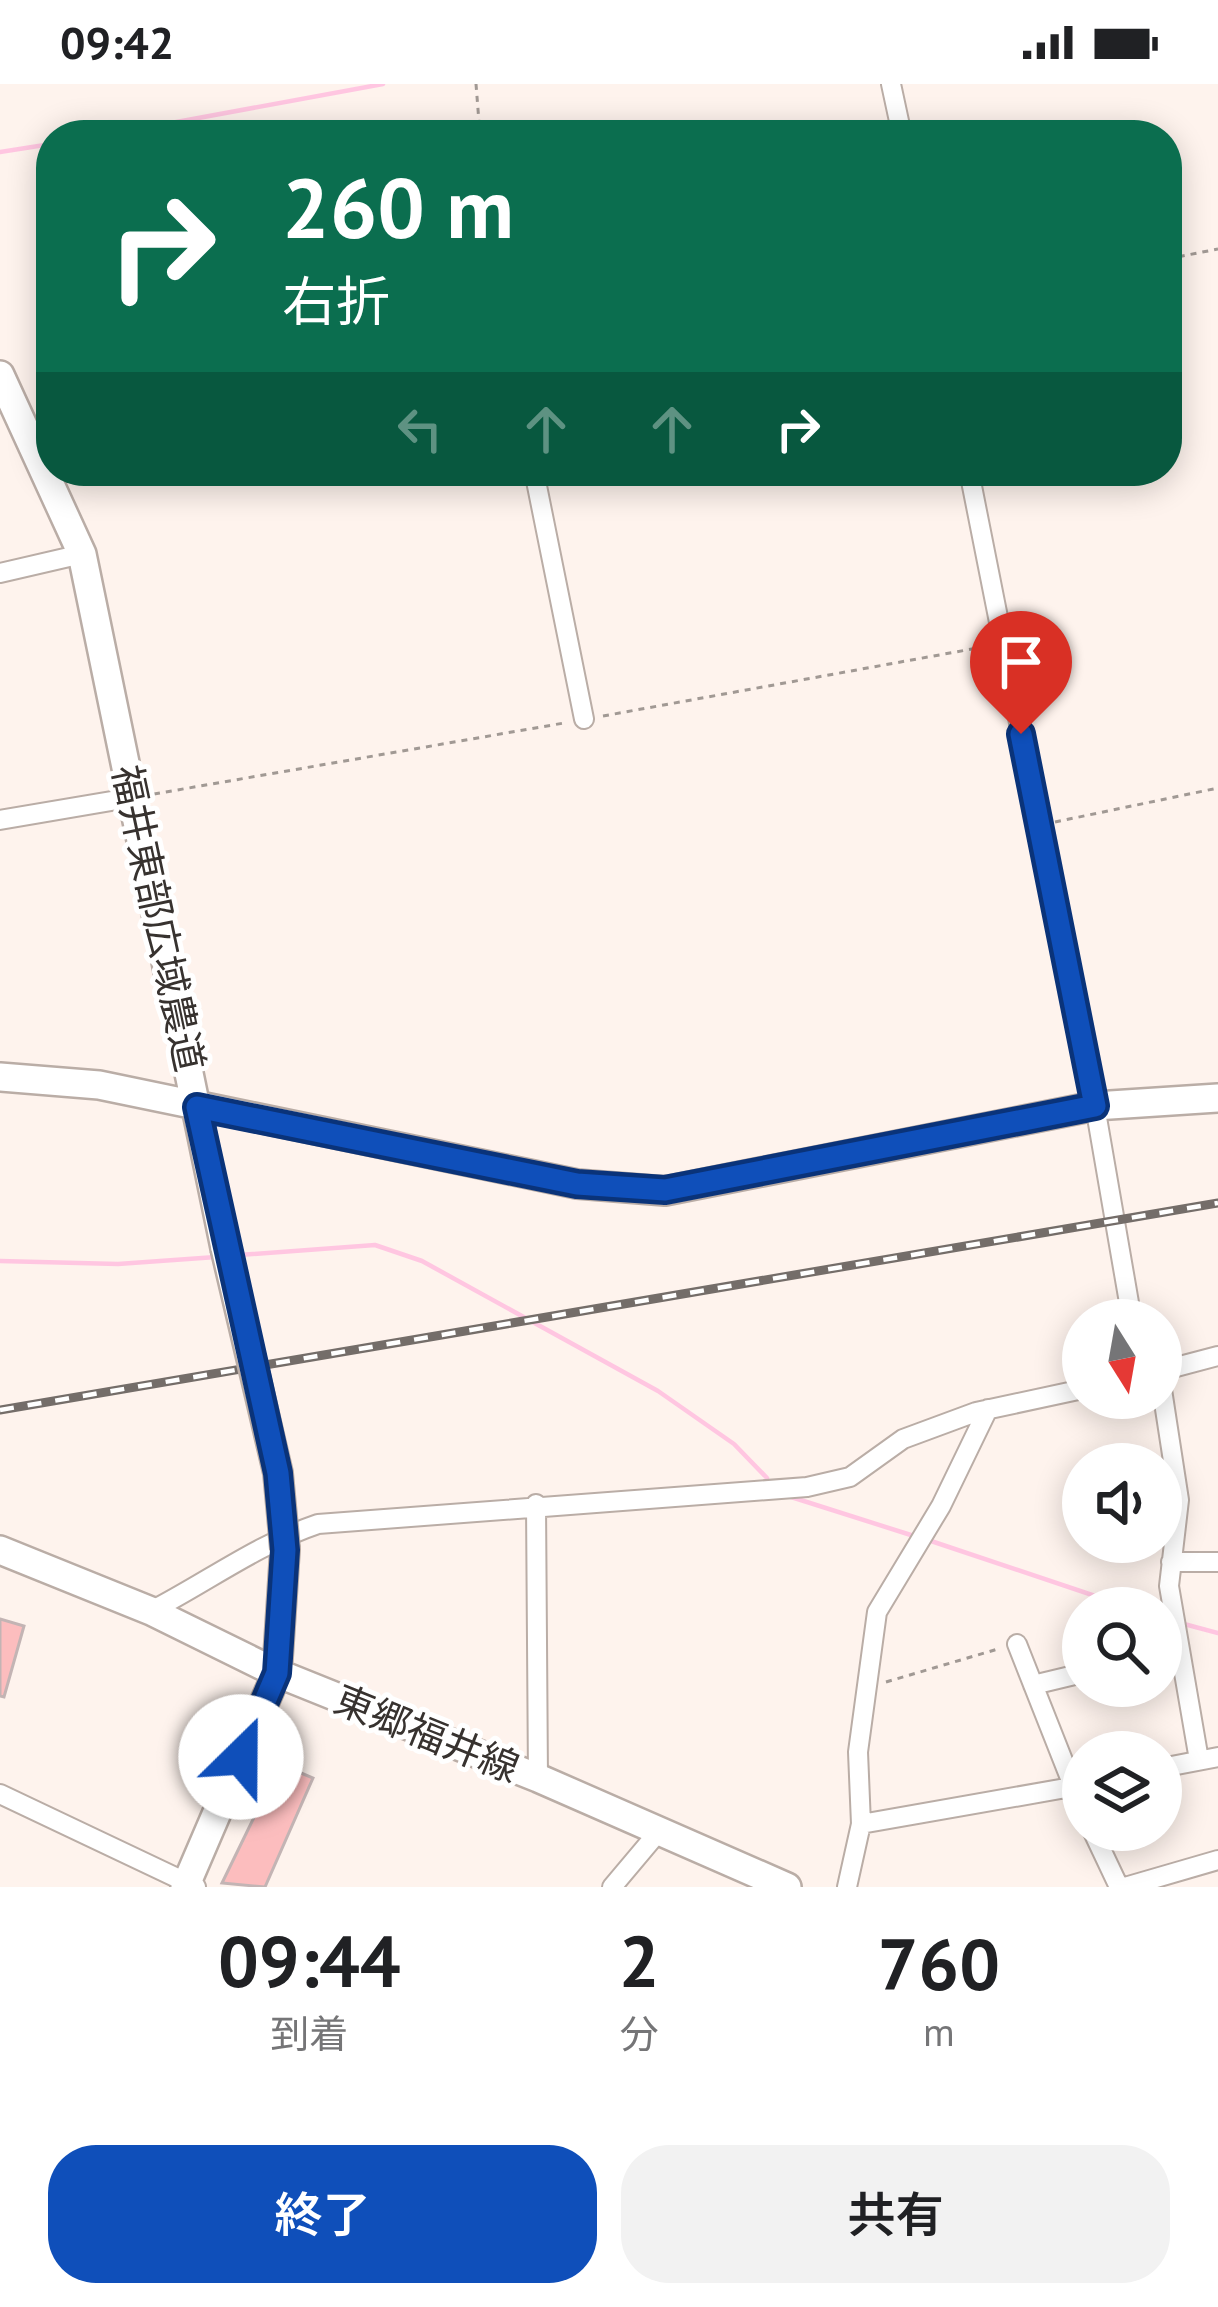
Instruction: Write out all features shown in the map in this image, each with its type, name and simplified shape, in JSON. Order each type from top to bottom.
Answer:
[{"type":"street","points":[[891,84],[899,120]]},
{"type":"street","name":"福井東部広域農道","points":[[0,375],[36,454]]},
{"type":"street","name":"福井東部広域農道","points":[[51,486],[82,554],[225,1248],[278,1473],[285,1550],[277,1673],[190,1885]]},
{"type":"street","points":[[537,486],[584,719]]},
{"type":"street","points":[[972,486],[1095,1106],[1128,1299]]},
{"type":"street","points":[[0,572],[82,554]]},
{"type":"street","points":[[0,820],[134,797]]},
{"type":"street","points":[[0,1077],[99,1085],[577,1184],[665,1190],[1095,1106],[1218,1098]]},
{"type":"street","points":[[1182,1365],[1218,1356]]},
{"type":"street","points":[[151,1611],[228,1571],[259,1544],[318,1524],[536,1504],[754,1496],[807,1487],[850,1477],[902,1439],[988,1409],[1062,1393]]},
{"type":"street","points":[[847,1887],[861,1824],[858,1753],[877,1612],[988,1409]]},
{"type":"street","points":[[536,1504],[538,1778]]},
{"type":"street","name":"東郷福井線","points":[[0,1550],[151,1611],[277,1673],[538,1778],[788,1887]]},
{"type":"street","points":[[1182,1562],[1218,1562]]},
{"type":"street","points":[[1017,1644],[1062,1751]]},
{"type":"street","points":[[1034,1685],[1062,1678]]},
{"type":"street","points":[[1182,1687],[1209,1758]]},
{"type":"street","points":[[861,1824],[1062,1789]]},
{"type":"street","points":[[0,1794],[190,1885]]},
{"type":"street","points":[[612,1887],[660,1830]]},
{"type":"street","points":[[1103,1851],[1122,1887],[1218,1860]]},
{"type":"path","points":[[476,84],[479,120]]},
{"type":"path","points":[[1182,256],[1218,249]]},
{"type":"path","points":[[1040,825],[1218,788]]},
{"type":"path","points":[[866,1688],[1017,1644]]},
{"type":"building","points":[[0,1619],[24,1626],[4,1697],[0,1696]]},
{"type":"building","points":[[280,1764],[313,1778],[265,1887],[222,1883]]},
{"type":"waterway","points":[[187,120],[383,84]]},
{"type":"waterway","points":[[0,152],[36,146]]},
{"type":"waterway","points":[[239,1255],[375,1245],[422,1261],[658,1391],[734,1444],[767,1478]]},
{"type":"waterway","points":[[0,1261],[118,1264],[216,1257]]},
{"type":"waterway","points":[[788,1496],[914,1536]]},
{"type":"waterway","points":[[925,1539],[1068,1587]]},
{"type":"waterway","points":[[1184,1624],[1218,1633]]},
{"type":"railway","points":[[0,1410],[1218,1203]]},
{"type":"route","points":[[241,1757],[277,1673],[285,1550],[278,1473],[197,1107],[577,1184],[665,1190],[1095,1106],[1021,734]]}]
